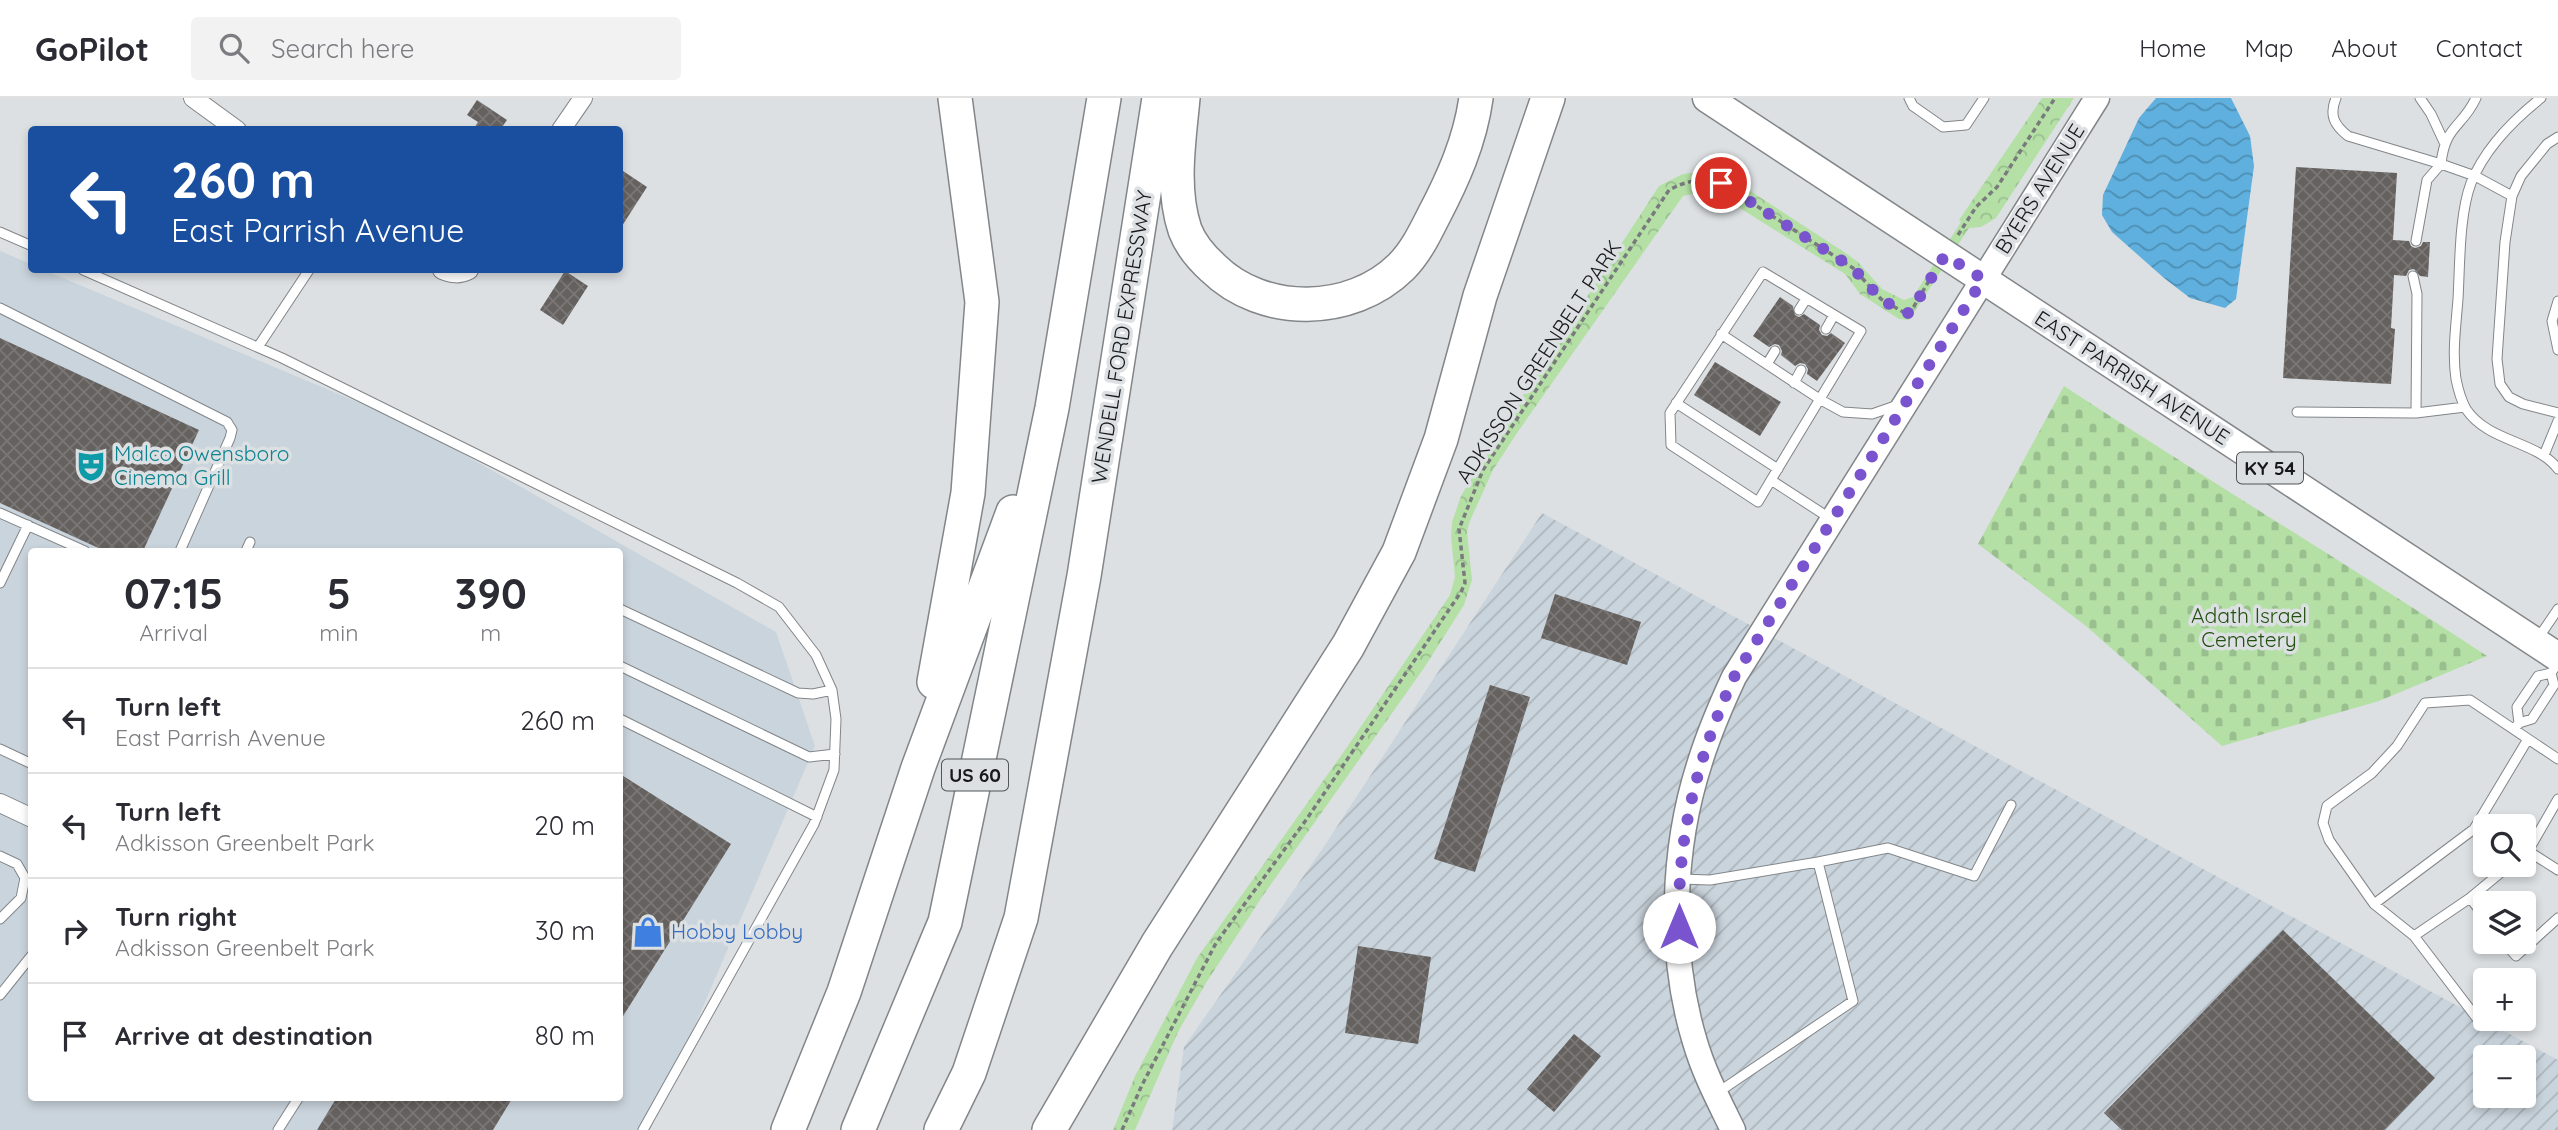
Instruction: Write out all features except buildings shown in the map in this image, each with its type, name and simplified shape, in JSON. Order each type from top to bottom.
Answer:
[{"type":"highway","points":[[918,768],[968,493],[982,302],[955,98]]},
{"type":"highway","name":"US 60","points":[[858,1130],[945,922],[1052,408],[1104,98]]},
{"type":"highway","name":"WENDELL FORD EXPRESSWAY","points":[[941,1130],[969,1073],[1021,918],[1084,576],[1159,98]]},
{"type":"highway","points":[[1183,98],[1178,195],[1185,231],[1199,255],[1219,274],[1253,296],[1271,302],[1317,303],[1335,302],[1369,289],[1401,268],[1417,247],[1450,183],[1464,151],[1476,98]]},
{"type":"highway","points":[[1049,1130],[1157,945],[1348,646],[1399,552],[1441,439],[1480,296],[1548,98]]},
{"type":"highway","points":[[788,1130],[844,992],[918,768],[1052,408]]},
{"type":"main road","name":"EAST PARRISH AVENUE","points":[[1707,98],[1983,279],[2548,658]]},
{"type":"street","points":[[193,98],[232,126]]},
{"type":"street","points":[[564,126],[583,98]]},
{"type":"street","name":"BYERS AVENUE","points":[[1733,1130],[1695,1040],[1685,996],[1679,950],[1680,879],[1688,810],[1699,764],[1734,677],[2097,98]]},
{"type":"street","points":[[0,803],[28,816]]},
{"type":"lane","points":[[1909,98],[1913,106],[1943,127],[1966,125],[1984,98]]},
{"type":"lane","points":[[2336,98],[2332,110],[2334,121],[2348,136],[2475,176],[2512,196]]},
{"type":"lane","points":[[2420,98],[2444,142]]},
{"type":"lane","points":[[2416,241],[2427,180],[2441,164],[2444,142],[2451,130],[2470,111],[2476,98]]},
{"type":"lane","points":[[2541,98],[2521,114],[2488,150],[2471,185],[2462,232],[2456,377],[2465,407],[2474,418],[2500,437],[2543,455],[2558,469]]},
{"type":"lane","points":[[2558,137],[2547,144],[2521,176],[2512,196],[2505,242],[2497,359],[2501,384],[2509,397],[2558,413]]},
{"type":"lane","points":[[0,232],[28,244]]},
{"type":"lane","points":[[1763,272],[1834,315],[1861,331],[1758,502],[1671,444],[1670,413],[1763,272]]},
{"type":"lane","points":[[90,273],[258,347],[737,583],[779,607],[816,655],[831,690],[836,719],[834,770],[817,817],[643,1130]]},
{"type":"lane","points":[[258,347],[307,273]]},
{"type":"lane","points":[[2413,276],[2417,293],[2416,413]]},
{"type":"lane","points":[[1799,310],[1806,299]]},
{"type":"lane","points":[[2558,301],[2552,321],[2558,349]]},
{"type":"lane","points":[[0,308],[228,422],[232,430],[230,438],[181,548]]},
{"type":"lane","points":[[1826,329],[1834,315]]},
{"type":"lane","points":[[1721,334],[1843,412],[1872,414],[1906,402]]},
{"type":"lane","points":[[1767,364],[1775,351]]},
{"type":"lane","points":[[1794,383],[1801,370]]},
{"type":"lane","points":[[1676,403],[1778,469]]},
{"type":"lane","points":[[2297,412],[2416,413],[2465,407]]},
{"type":"lane","points":[[2543,455],[2558,421]]},
{"type":"lane","points":[[1771,481],[1832,520]]},
{"type":"lane","points":[[0,513],[78,548]]},
{"type":"lane","points":[[0,583],[28,526]]},
{"type":"lane","points":[[623,610],[798,693],[813,694],[831,690]]},
{"type":"lane","points":[[2516,726],[2517,707],[2548,658],[2558,610]]},
{"type":"lane","points":[[2548,658],[2558,663]]},
{"type":"lane","points":[[2516,726],[2532,719],[2554,685],[2548,658]]},
{"type":"lane","points":[[623,667],[809,757],[835,754]]},
{"type":"lane","points":[[2473,1013],[2414,936],[2374,904],[2329,840],[2323,823],[2328,806],[2372,773],[2397,746],[2425,703],[2470,700],[2516,726],[2528,739],[2558,759]]},
{"type":"lane","points":[[623,720],[817,817]]},
{"type":"lane","points":[[2374,904],[2474,829],[2528,739]]},
{"type":"lane","points":[[0,749],[28,762]]},
{"type":"lane","points":[[2536,836],[2558,799]]},
{"type":"lane","points":[[1680,879],[1710,880],[1888,848],[1974,876],[2011,805]]},
{"type":"lane","points":[[0,856],[17,864],[25,878],[21,898],[1,914]]},
{"type":"lane","points":[[2536,858],[2558,870]]},
{"type":"lane","points":[[1716,1094],[1853,1001],[1818,862]]},
{"type":"lane","points":[[2414,936],[2470,898],[2495,877]]},
{"type":"lane","points":[[2470,898],[2473,902]]},
{"type":"lane","points":[[2536,937],[2558,918]]},
{"type":"lane","points":[[0,995],[28,961]]},
{"type":"lane","points":[[278,1130],[296,1101]]},
{"type":"path","name":"ADKISSON GREENBELT PARK","points":[[1122,1130],[1148,1073],[1216,943],[1306,820],[1461,592],[1465,583],[1459,529],[1483,470],[1669,190],[1691,181],[1712,180],[1721,183],[1853,268],[1881,299],[1905,313],[1910,313],[1976,207],[1997,187],[2055,98]]},
{"type":"shaded area","points":[[0,251],[28,263],[28,273],[51,273],[412,425],[776,632],[815,746],[650,1130],[0,1130]]},
{"type":"shaded area","points":[[1542,513],[2473,1014],[2473,1031],[2504,1031],[2530,1045],[2473,1045],[2473,1108],[2536,1108],[2536,1048],[2558,1060],[2558,1130],[1172,1130],[1184,1047],[1323,848]]},
{"type":"green space","points":[[2042,98],[2074,98],[1996,218],[1981,227],[1969,228],[1909,320],[1899,319],[1860,294],[1845,274],[1711,190],[1683,196],[1493,470],[1467,532],[1472,580],[1464,605],[1424,668],[1264,894],[1206,983],[1178,1032],[1135,1130],[1113,1130],[1135,1076],[1197,958],[1345,750],[1450,595],[1455,577],[1452,522],[1461,496],[1507,420],[1659,186],[1683,174],[1705,171],[1717,173],[1738,183],[1844,252],[1858,262],[1882,289],[1904,300],[1913,297],[1961,222],[1959,220]]},
{"type":"green space","name":"Adath Israel Cemetery","points":[[2064,386],[2487,656],[2379,701],[2222,746],[2086,626],[1978,544]]},
{"type":"water","points":[[2156,98],[2231,98],[2250,136],[2254,166],[2236,299],[2225,308],[2190,298],[2112,232],[2102,215],[2103,195],[2139,118]]},
{"type":"place","name":"Malco Owensboro Cinema Grill","points":[[91,466]]},
{"type":"place","name":"Hobby Lobby","points":[[648,932]]},
{"type":"route","points":[[1679,927],[1681,856],[1688,810],[1699,764],[1734,677],[1983,279],[1945,255],[1910,313],[1905,313],[1881,299],[1853,268],[1721,183]]}]
